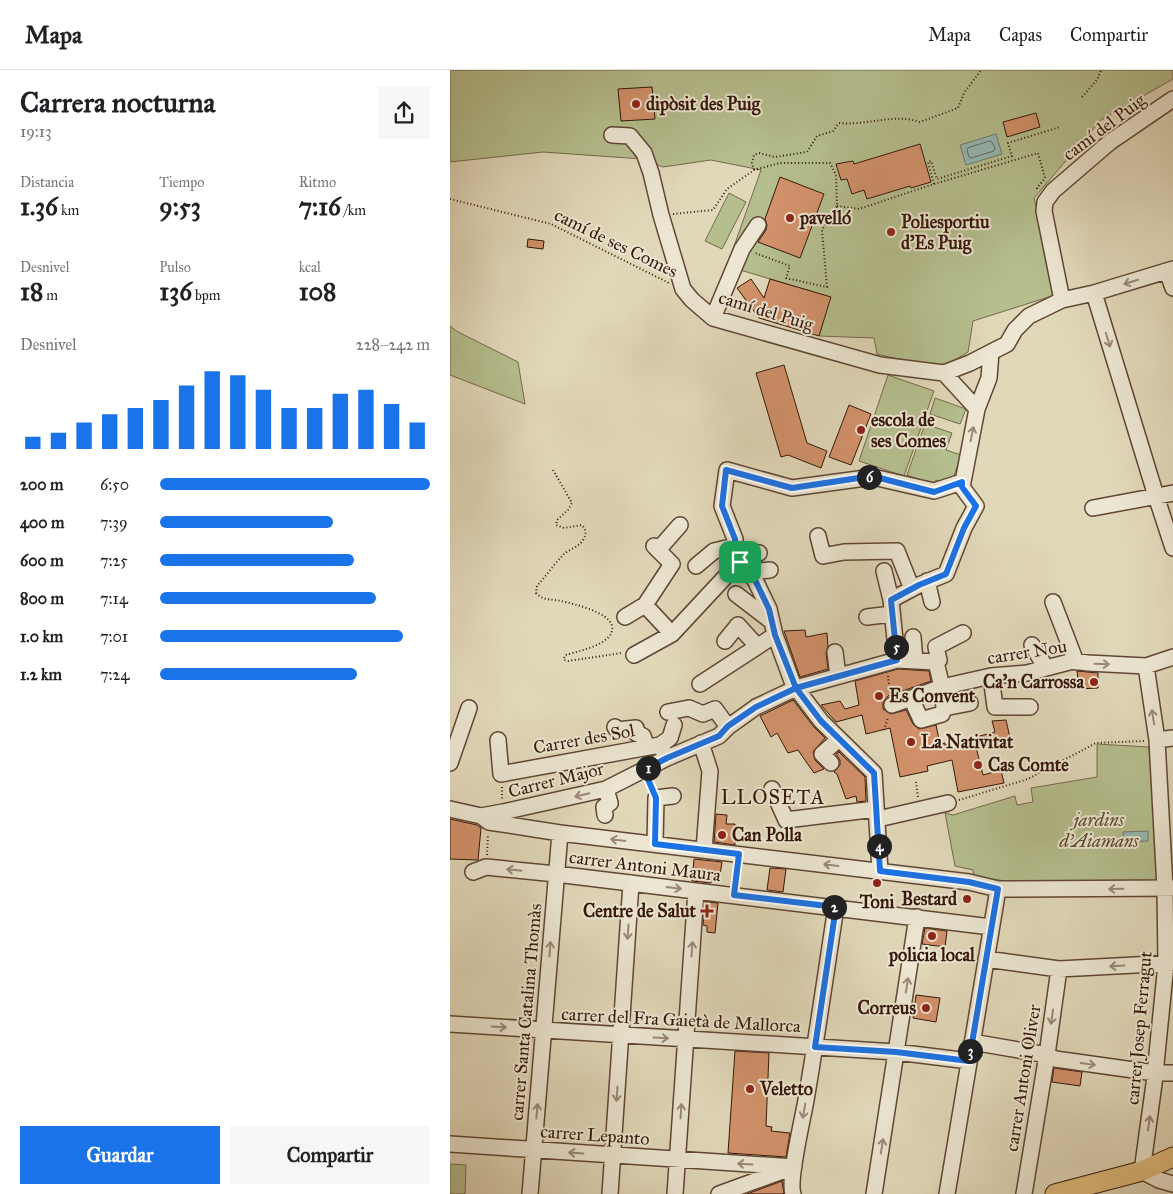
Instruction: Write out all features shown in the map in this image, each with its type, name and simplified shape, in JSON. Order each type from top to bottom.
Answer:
[{"type":"main road","points":[[1055,1194],[1142,1171],[1173,1157]]},
{"type":"street","name":"camí del Puig","points":[[1045,202],[1053,191],[1110,142],[1173,99]]},
{"type":"street","name":"camí del Puig","points":[[612,135],[630,136],[644,153],[651,172],[682,289],[713,318],[880,365],[944,373]]},
{"type":"street","points":[[1045,202],[1044,211],[1062,300]]},
{"type":"street","points":[[713,318],[742,249],[758,225]]},
{"type":"street","points":[[977,409],[944,373],[1007,344],[1016,330],[1029,316],[1062,300],[1094,293],[1170,270],[1173,288]]},
{"type":"street","points":[[1094,293],[1173,548]]},
{"type":"street","points":[[867,617],[891,607],[912,589],[946,574],[964,528],[976,506],[962,487],[962,482],[977,409],[990,378],[991,352]]},
{"type":"street","points":[[880,871],[874,773],[821,721],[796,688],[773,628],[769,609],[755,580],[740,559],[735,539],[722,506],[726,470],[792,488],[872,476],[934,492],[962,482]]},
{"type":"street","points":[[1093,508],[1173,493]]},
{"type":"street","points":[[625,617],[646,605],[672,564],[656,548],[680,525]]},
{"type":"street","points":[[818,536],[823,556],[844,552],[897,551],[912,589]]},
{"type":"street","points":[[696,566],[714,551],[770,570]]},
{"type":"street","points":[[634,655],[672,634],[740,559],[759,553]]},
{"type":"street","points":[[884,571],[891,607],[892,662]]},
{"type":"street","points":[[927,582],[932,602]]},
{"type":"street","points":[[736,594],[773,628]]},
{"type":"street","points":[[1053,602],[1076,662]]},
{"type":"street","points":[[646,605],[672,634]]},
{"type":"street","points":[[725,641],[738,626],[757,646]]},
{"type":"street","points":[[700,684],[757,646],[773,628]]},
{"type":"street","points":[[911,698],[921,720],[942,714],[944,708],[942,687],[936,662],[939,660],[936,647],[963,633]]},
{"type":"street","points":[[913,637],[914,661]]},
{"type":"street","points":[[1032,645],[1046,668]]},
{"type":"street","points":[[835,652],[838,676]]},
{"type":"street","name":"carrer Nou","points":[[892,705],[942,687],[991,676],[1027,673],[1073,661],[1146,666],[1173,657]]},
{"type":"street","name":"Carrer Major","points":[[485,819],[503,812],[606,789],[658,750],[701,744],[719,736],[728,726],[756,707],[796,688],[892,662],[936,662]]},
{"type":"street","name":"carrer Josep Ferragut","points":[[1142,1171],[1169,963],[1169,888],[1157,740],[1146,666]]},
{"type":"street","points":[[991,676],[995,708],[1030,707]]},
{"type":"street","points":[[944,708],[970,702]]},
{"type":"street","points":[[450,763],[469,708]]},
{"type":"street","points":[[615,727],[617,730],[636,728],[636,734],[643,736],[658,750],[670,738],[671,719],[689,708],[703,714],[714,709],[728,726]]},
{"type":"street","points":[[1157,740],[1173,738]]},
{"type":"street","points":[[831,763],[822,754],[839,739]]},
{"type":"street","points":[[498,740],[501,774]]},
{"type":"street","points":[[701,744],[710,771],[704,850]]},
{"type":"street","name":"Carrer des Sol","points":[[501,774],[658,750]]},
{"type":"street","points":[[605,815],[604,807],[610,803],[606,789]]},
{"type":"street","points":[[772,789],[786,820],[877,814],[948,803]]},
{"type":"street","points":[[655,844],[656,798],[673,796]]},
{"type":"street","points":[[450,809],[485,819],[560,833],[969,882],[998,889],[1169,888]]},
{"type":"street","name":"carrer Santa Catalina Thomàs","points":[[530,1194],[560,833]]},
{"type":"street","name":"carrer Antoni Maura","points":[[479,870],[556,874],[991,927]]},
{"type":"street","points":[[610,1194],[631,883]]},
{"type":"street","points":[[947,1194],[998,889]]},
{"type":"street","points":[[676,1194],[696,891]]},
{"type":"street","points":[[793,1194],[791,1189],[794,1167],[815,1047],[836,907]]},
{"type":"street","points":[[874,1194],[917,917]]},
{"type":"street","points":[[986,959],[1059,969],[1169,963]]},
{"type":"street","name":"carrer Antoni Oliver","points":[[1024,1194],[1059,969]]},
{"type":"street","name":"carrer del Fra Gaietà de Mallorca","points":[[450,1024],[896,1052],[969,1061]]},
{"type":"street","points":[[972,1042],[1047,1055],[1055,1059],[1155,1074],[1173,1073]]},
{"type":"street","name":"carrer Lepanto","points":[[450,1144],[794,1167]]},
{"type":"street","points":[[719,1194],[794,1167]]},
{"type":"street","points":[[1142,1171],[1159,1180],[1173,1184]]},
{"type":"path","points":[[754,170],[752,163],[754,155],[759,153],[775,157],[807,152],[818,136],[833,131],[840,123],[874,122],[891,118],[911,119],[920,122],[958,108],[964,93],[980,70]]},
{"type":"path","points":[[1082,96],[1097,80],[1101,70]]},
{"type":"path","points":[[934,184],[928,162],[931,162],[937,179],[1012,156],[1008,143],[1060,127]]},
{"type":"path","points":[[837,206],[859,209],[1038,153],[1045,178],[1037,188],[1038,195],[1045,202]]},
{"type":"path","points":[[661,215],[714,210],[728,189],[754,170],[780,163],[830,163],[836,175],[837,206],[822,230],[828,287],[786,278],[790,266],[742,249]]},
{"type":"path","name":"camí de ses Comes","points":[[450,200],[551,224],[682,289]]},
{"type":"path","points":[[553,470],[572,503],[568,510],[557,520],[556,525],[564,528],[582,526],[586,534],[582,542],[564,554],[537,586],[536,593],[543,598],[560,601],[602,614],[609,619],[613,628],[610,636],[604,641],[566,655],[564,659],[568,662],[621,653],[634,655]]},
{"type":"path","points":[[892,662],[892,705]]},
{"type":"path","points":[[948,803],[1028,779],[1096,743],[1157,740]]},
{"type":"path","points":[[501,774],[503,812]]},
{"type":"path","points":[[916,782],[919,802]]},
{"type":"path","points":[[479,870],[485,819]]},
{"type":"path","points":[[734,895],[739,854]]},
{"type":"green space","points":[[450,70],[1173,70],[1173,79],[1101,120],[1034,198],[1055,279],[1052,296],[973,321],[968,352],[945,366],[928,366],[877,354],[874,338],[819,336],[830,297],[727,266],[761,170],[711,160],[663,167],[643,159],[543,152],[450,162]]},
{"type":"green space","points":[[729,193],[746,202],[722,249],[705,241]]},
{"type":"green space","points":[[450,326],[458,332],[518,362],[525,404],[450,375]]},
{"type":"green space","points":[[888,375],[934,391],[904,476],[859,461]]},
{"type":"green space","points":[[935,398],[966,409],[960,424],[930,414]]},
{"type":"green space","points":[[925,424],[952,433],[946,450],[961,455],[951,485],[936,480],[934,485],[907,475]]},
{"type":"green space","name":"jardins d'Aiamans","points":[[1097,744],[1149,747],[1158,882],[1048,886],[974,877],[973,870],[955,866],[945,813],[953,815],[1015,796],[1017,805],[1033,802],[1031,788],[1097,777]]},
{"type":"green space","points":[[450,1164],[466,1165],[465,1194],[450,1194]]},
{"type":"water","points":[[996,134],[1002,154],[966,165],[960,145]]},
{"type":"water","points":[[1148,831],[1148,841],[1123,842],[1123,832]]},
{"type":"building","name":"dipòsit des Puig","points":[[652,87],[655,119],[621,121],[618,89]]},
{"type":"building","points":[[1036,113],[1040,127],[1007,137],[1003,122]]},
{"type":"building","points":[[920,144],[931,182],[911,188],[910,186],[867,199],[864,190],[852,194],[847,179],[841,180],[836,164],[853,161],[854,164]]},
{"type":"building","name":"pavelló","points":[[780,177],[824,194],[800,258],[758,242],[766,230],[765,219]]},
{"type":"building","points":[[528,239],[544,241],[543,249],[527,247]]},
{"type":"building","points":[[751,279],[764,298],[770,279],[831,297],[819,336],[759,318],[737,288]]},
{"type":"building","points":[[784,365],[807,443],[827,451],[821,468],[788,455],[781,457],[756,373]]},
{"type":"building","points":[[849,405],[871,414],[851,465],[829,457]]},
{"type":"building","points":[[805,630],[806,637],[827,633],[828,646],[826,653],[828,669],[800,677],[784,631]]},
{"type":"building","points":[[898,669],[929,671],[931,681],[888,696],[883,703],[883,709],[891,714],[906,710],[913,724],[919,729],[936,725],[940,744],[945,743],[945,745],[995,732],[992,721],[1006,720],[1011,742],[998,745],[997,742],[976,747],[983,775],[1001,770],[1004,783],[958,792],[952,760],[927,766],[928,771],[900,777],[890,728],[866,734],[862,715],[836,722],[821,705],[840,701],[845,709],[859,705],[855,681]]},
{"type":"building","points":[[1077,671],[1098,673],[1098,688],[1079,689]]},
{"type":"building","points":[[793,700],[825,738],[813,752],[815,760],[824,769],[814,773],[798,750],[788,753],[777,733],[771,737],[760,716]]},
{"type":"building","points":[[839,752],[865,777],[866,801],[857,802],[856,796],[846,799],[837,774],[834,772],[840,765],[840,760],[836,754]]},
{"type":"building","name":"Can Polla","points":[[716,814],[727,815],[726,824],[735,824],[735,845],[714,842]]},
{"type":"building","points":[[450,819],[477,825],[481,828],[478,860],[450,859]]},
{"type":"building","points":[[694,859],[722,862],[719,881],[711,879],[711,883],[692,881]]},
{"type":"building","points":[[770,868],[786,869],[783,892],[767,890]]},
{"type":"building","points":[[705,902],[718,903],[715,933],[707,932],[707,926],[703,925]]},
{"type":"building","name":"policia local","points":[[925,928],[947,931],[945,947],[922,944]]},
{"type":"building","name":"Correus","points":[[916,995],[940,998],[936,1022],[913,1018]]},
{"type":"building","name":"Veletto","points":[[735,1051],[769,1053],[766,1126],[772,1127],[771,1131],[790,1133],[786,1157],[728,1153]]},
{"type":"building","points":[[1054,1068],[1082,1072],[1080,1086],[1052,1082]]},
{"type":"building","points":[[782,1181],[784,1194],[747,1194]]},
{"type":"place","name":"dipòsit des Puig","points":[[636,104]]},
{"type":"place","name":"pavelló","points":[[790,218]]},
{"type":"place","name":"Poliesportiu d'Es Puig","points":[[891,232]]},
{"type":"place","name":"escola de ses Comes","points":[[861,430]]},
{"type":"place","name":"Ca'n Carrossa","points":[[1094,682]]},
{"type":"place","name":"Es Convent","points":[[879,696]]},
{"type":"place","name":"La Nativitat","points":[[911,742]]},
{"type":"place","name":"Cas Comte","points":[[978,765]]},
{"type":"place","name":"Can Polla","points":[[722,835]]},
{"type":"place","name":"Toni","points":[[877,883]]},
{"type":"place","name":"Bestard","points":[[967,899]]},
{"type":"place","name":"Centre de Salut","points":[[707,911]]},
{"type":"place","name":"policia local","points":[[932,936]]},
{"type":"place","name":"Correus","points":[[926,1008]]},
{"type":"place","name":"Veletto","points":[[750,1089]]},
{"type":"district","name":"LLOSETA","points":[[773,797]]},
{"type":"route","points":[[740,562],[736,556],[735,539],[722,506],[726,470],[792,488],[872,476],[934,492],[962,482],[962,487],[976,506],[964,528],[946,574],[919,585],[891,600],[897,660],[796,688],[821,721],[874,773],[880,871],[969,882],[998,889],[969,1061],[896,1052],[815,1047],[836,907],[734,895],[739,854],[655,844],[656,798],[644,770],[719,736],[728,726],[756,707],[796,688],[775,635],[769,609],[755,580],[740,562]]}]
